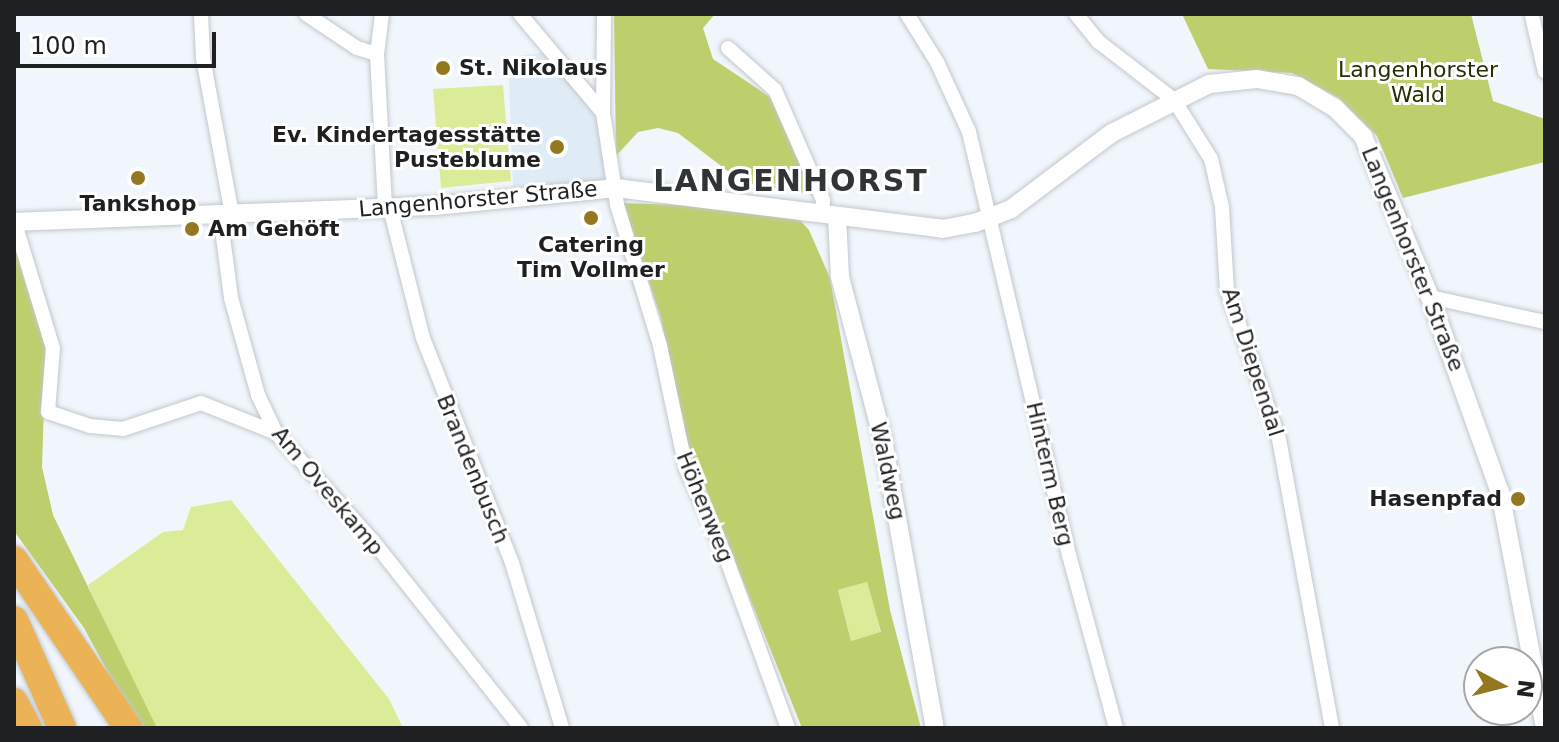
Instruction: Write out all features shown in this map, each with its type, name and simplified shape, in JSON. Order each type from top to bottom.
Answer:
[{"type":"highway","points":[[14,560],[128,728]]},
{"type":"highway","points":[[14,620],[62,728]]},
{"type":"highway","points":[[14,702],[28,728]]},
{"type":"street","points":[[201,14],[203,58],[226,214]]},
{"type":"street","points":[[306,14],[357,48],[377,54]]},
{"type":"street","name":"Brandenbusch","points":[[382,14],[377,54],[388,208],[423,338],[512,563],[562,728]]},
{"type":"street","points":[[520,14],[603,113]]},
{"type":"street","name":"Höhenweg","points":[[604,14],[603,113],[616,188],[660,346],[686,468],[725,555],[788,728]]},
{"type":"street","name":"Hinterm Berg","points":[[907,14],[957,100],[992,218],[1066,542],[1116,728]]},
{"type":"street","points":[[1076,14],[1099,42],[1174,100]]},
{"type":"street","points":[[1532,16],[1545,72]]},
{"type":"street","points":[[728,48],[775,90],[830,215]]},
{"type":"street","name":"Langenhorster Straße","points":[[14,221],[388,208],[616,188],[943,229],[992,218],[1029,197],[1112,133],[1209,84],[1257,79],[1298,86],[1335,108],[1363,136],[1430,297],[1500,492],[1545,727]]},
{"type":"street","name":"Am Diependal","points":[[1174,100],[1211,159],[1217,181],[1227,290],[1274,418],[1332,728]]},
{"type":"street","name":"Am Oveskamp","points":[[226,214],[231,298],[258,395],[276,433],[373,541],[521,728]]},
{"type":"street","name":"Waldweg","points":[[830,215],[840,277],[883,440],[935,728]]},
{"type":"street","points":[[14,221],[53,348],[48,412],[90,426],[123,429],[201,403],[276,433]]},
{"type":"street","points":[[1430,297],[1545,322]]},
{"type":"shaded area","name":"Ev. Kindertagesstätte Pusteblume","points":[[548,52],[599,114],[605,180],[513,187],[508,57]]},
{"type":"green space","points":[[614,14],[715,14],[703,28],[713,59],[773,99],[815,195],[742,182],[678,133],[658,128],[638,132],[616,156]]},
{"type":"green space","name":"Langenhorster Wald","points":[[1182,14],[1471,14],[1493,101],[1545,119],[1545,162],[1403,198],[1377,136],[1339,98],[1292,73],[1208,69]]},
{"type":"green space","points":[[503,85],[511,181],[441,188],[433,89]]},
{"type":"green space","points":[[623,203],[710,206],[799,219],[809,230],[830,278],[890,610],[921,728],[802,728],[683,432],[661,318]],"holes":[[[867,582],[881,632],[851,641],[838,590]]]},
{"type":"green space","points":[[14,239],[46,343],[42,467],[53,515],[157,728],[138,728],[84,628],[14,531]]},
{"type":"green space","points":[[231,500],[389,699],[403,728],[154,728],[88,585],[163,532],[183,530],[191,507]]},
{"type":"green space","points":[[867,582],[881,633],[851,641],[838,590]]},
{"type":"place","name":"St. Nikolaus","points":[[443,68]]},
{"type":"place","name":"Ev. Kindertagesstätte Pusteblume","points":[[557,147]]},
{"type":"place","name":"Tankshop","points":[[138,178]]},
{"type":"place","name":"Catering Tim Vollmer","points":[[591,218]]},
{"type":"place","name":"Am Gehöft","points":[[192,229]]},
{"type":"place","name":"Hasenpfad","points":[[1518,499]]},
{"type":"district","name":"LANGENHORST","points":[[791,181]]}]
